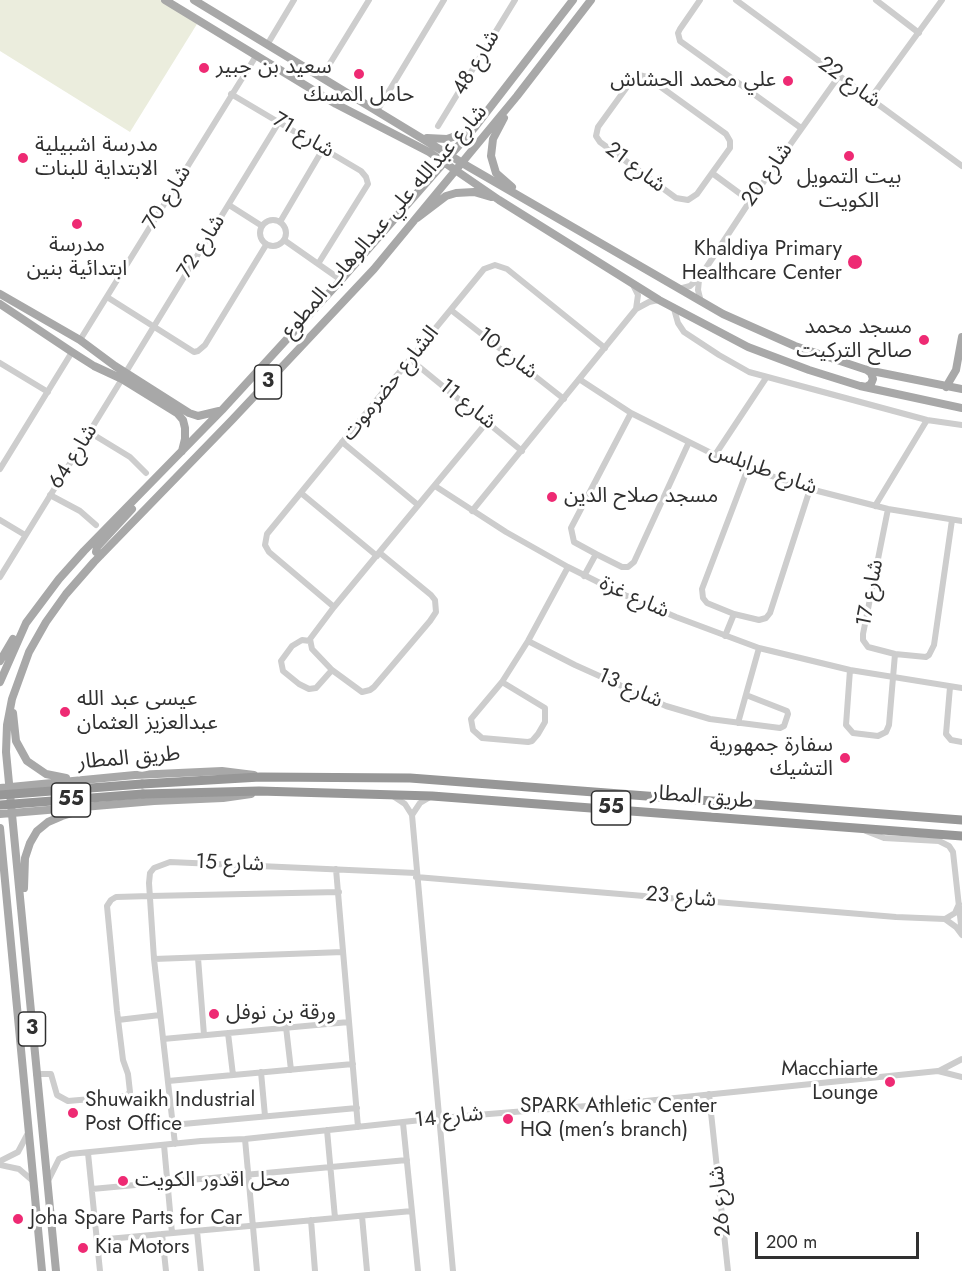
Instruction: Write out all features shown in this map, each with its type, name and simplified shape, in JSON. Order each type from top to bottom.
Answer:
[{"type":"highway","name":"طريق المطار","points":[[0,805],[260,777],[411,777],[962,820]]},
{"type":"highway","name":"طريق المطار","points":[[0,795],[142,789],[390,794],[594,807],[962,836]]},
{"type":"highway","points":[[594,807],[615,805],[676,808],[682,804],[677,798]]},
{"type":"main road","points":[[165,0],[336,104],[448,159],[462,162],[677,289],[758,331],[867,370],[962,389]]},
{"type":"main road","points":[[194,0],[208,3],[233,24],[419,136],[448,159],[455,170],[499,200],[674,309],[748,347],[798,367],[885,393],[962,408]]},
{"type":"main road","name":"شارع عبدالله علي عبدالوهاب المطوع","points":[[0,682],[26,623],[59,579],[84,550],[222,410],[341,280],[475,128],[573,0]]},
{"type":"main road","name":"شارع عبدالله علي عبدالوهاب المطوع","points":[[11,787],[6,752],[7,726],[12,699],[29,652],[46,622],[66,594],[374,269],[517,96],[591,0]]},
{"type":"main road","points":[[225,37],[232,32],[233,24]]},
{"type":"main road","points":[[239,46],[238,36],[240,33],[247,32]]},
{"type":"main road","points":[[336,104],[344,100],[344,91]]},
{"type":"main road","points":[[517,96],[493,139],[491,156],[496,173],[526,199]]},
{"type":"main road","points":[[419,136],[436,140],[447,139],[475,128]]},
{"type":"main road","points":[[411,222],[446,196],[456,192],[474,192],[499,200]]},
{"type":"main road","points":[[595,260],[595,249],[604,245]]},
{"type":"main road","points":[[0,294],[101,354],[124,376],[177,413],[187,425],[193,425],[195,419],[189,413]]},
{"type":"main road","points":[[0,304],[94,366],[124,376],[189,413],[198,416],[222,410]]},
{"type":"main road","points":[[51,339],[51,331],[59,327]]},
{"type":"main road","points":[[946,387],[953,378],[960,359],[962,337]]},
{"type":"main road","points":[[94,366],[103,363],[101,354]]},
{"type":"main road","points":[[860,386],[866,387],[871,384],[872,373],[867,370]]},
{"type":"main road","points":[[885,393],[881,391],[879,383],[885,376],[891,376]]},
{"type":"main road","points":[[182,452],[185,439],[183,420]]},
{"type":"main road","points":[[101,555],[96,552],[97,547],[129,512],[143,490]]},
{"type":"main road","points":[[0,661],[26,623]]},
{"type":"main road","name":"3","points":[[12,699],[16,741],[27,761],[46,774],[90,780]]},
{"type":"main road","name":"طريق المطار","points":[[0,788],[135,775],[222,771],[260,777]]},
{"type":"main road","points":[[42,784],[36,791],[36,801],[47,810]]},
{"type":"main road","name":"3","points":[[11,787],[32,1035],[56,1271]]},
{"type":"main road","name":"طريق المطار","points":[[0,814],[224,798],[259,791]]},
{"type":"main road","points":[[22,924],[25,858],[34,837],[48,822],[102,805]]},
{"type":"main road","name":"3","points":[[0,828],[5,880],[3,891],[42,1271]]},
{"type":"main road","points":[[0,869],[5,880]]},
{"type":"main road","points":[[19,1037],[25,1031],[32,1035]]},
{"type":"street","points":[[267,45],[294,0]]},
{"type":"street","points":[[321,78],[369,0]]},
{"type":"street","points":[[377,111],[444,0]]},
{"type":"street","name":"شارع 48","points":[[438,126],[515,0]]},
{"type":"street","points":[[700,0],[680,28],[679,37],[682,43],[801,128]]},
{"type":"street","name":"شارع 22","points":[[736,0],[962,166]]},
{"type":"street","points":[[876,0],[918,33]]},
{"type":"street","points":[[870,99],[942,0]]},
{"type":"street","name":"شارع 70","points":[[80,340],[256,56]]},
{"type":"street","name":"شارع 21","points":[[635,76],[646,77],[726,134],[730,141],[730,148],[712,173],[692,198],[679,200],[598,140],[596,134],[598,127],[635,76]]},
{"type":"street","name":"شارع 20","points":[[677,289],[690,286],[700,277],[750,201],[839,76]]},
{"type":"street","name":"شارع 71","points":[[231,94],[361,171],[366,177],[368,184],[318,264]]},
{"type":"street","name":"شارع 72","points":[[124,376],[279,122]]},
{"type":"street","points":[[280,222],[323,148]]},
{"type":"street","points":[[712,173],[750,201]]},
{"type":"street","points":[[229,205],[262,226]]},
{"type":"street","points":[[270,220],[280,222],[286,230],[284,240],[276,246],[266,245],[260,236],[262,226],[270,220]]},
{"type":"street","points":[[284,240],[341,280]]},
{"type":"street","points":[[107,297],[191,350],[198,351],[205,345],[266,245]]},
{"type":"street","name":"الشارع حضرموت","points":[[334,607],[269,552],[265,545],[267,534],[484,269],[491,265],[507,269],[605,348]]},
{"type":"street","points":[[700,277],[698,290],[702,303]]},
{"type":"street","points":[[633,284],[638,295],[636,309]]},
{"type":"street","points":[[472,511],[636,309],[659,300]]},
{"type":"street","points":[[674,309],[678,323],[684,332],[749,372],[927,420],[962,425]]},
{"type":"street","name":"شارع 10","points":[[451,310],[564,399]]},
{"type":"street","points":[[0,470],[72,352]]},
{"type":"street","name":"شارع 11","points":[[411,360],[522,451]]},
{"type":"street","points":[[0,364],[48,392]]},
{"type":"street","name":"شارع 64","points":[[0,577],[124,376]]},
{"type":"street","points":[[715,455],[766,378]]},
{"type":"street","name":"شارع طرابلس","points":[[579,379],[631,413],[715,455],[748,468],[810,489],[875,506],[962,521]]},
{"type":"street","points":[[631,413],[571,528],[574,542],[596,554],[622,567],[628,567],[633,562],[689,442]]},
{"type":"street","points":[[875,506],[927,420]]},
{"type":"street","points":[[301,493],[378,554],[431,595],[435,600],[436,612],[430,621],[370,690],[360,691],[332,670],[312,649],[310,641],[334,607],[378,554],[418,505],[435,486],[487,422]]},
{"type":"street","points":[[89,432],[130,457],[146,473]]},
{"type":"street","points":[[342,442],[418,505]]},
{"type":"street","points":[[748,468],[702,589],[703,598],[707,603],[734,614],[763,620],[770,613],[810,489]]},
{"type":"street","name":"شارع غزة","points":[[435,486],[506,532],[584,576],[725,636],[759,648],[850,670],[962,688]]},
{"type":"street","points":[[50,495],[80,511],[96,525]]},
{"type":"street","name":"شارع 17","points":[[888,509],[862,634],[867,647],[895,654]]},
{"type":"street","points":[[0,520],[26,535]]},
{"type":"street","points":[[850,670],[845,720],[848,729],[853,733],[878,736],[888,728],[895,654],[926,657],[934,645],[952,520]]},
{"type":"street","points":[[584,576],[596,554]]},
{"type":"street","points":[[502,682],[545,708],[544,722],[532,741],[482,738],[473,730],[471,719],[502,682],[528,641],[568,567]]},
{"type":"street","points":[[725,636],[734,614]]},
{"type":"street","points":[[310,641],[302,640],[292,646],[281,661],[283,671],[309,689],[316,688],[332,670]]},
{"type":"street","name":"شارع 13","points":[[528,641],[666,706],[710,719],[780,729],[784,726],[788,714],[784,708],[746,695]]},
{"type":"street","points":[[738,723],[759,648]]},
{"type":"street","points":[[950,687],[946,734],[951,740],[962,742]]},
{"type":"street","points":[[390,794],[405,804],[412,815],[453,1271]]},
{"type":"street","points":[[412,815],[420,803],[432,796]]},
{"type":"street","points":[[858,828],[884,838],[939,841],[949,846],[952,852],[962,935]]},
{"type":"street","name":"شارع 15","points":[[175,1144],[154,959],[150,873],[158,866],[170,862],[336,868],[416,875]]},
{"type":"street","points":[[336,868],[358,1127]]},
{"type":"street","name":"شارع 23","points":[[416,875],[896,917],[945,919]]},
{"type":"street","name":"شارع 15","points":[[118,1020],[107,906],[116,897],[339,892]]},
{"type":"street","points":[[959,904],[955,913],[945,919],[962,935]]},
{"type":"street","points":[[154,959],[343,952]]},
{"type":"street","points":[[198,958],[204,1035]]},
{"type":"street","points":[[36,1074],[51,1074],[57,1095],[64,1101],[128,1095],[130,1090],[128,1074],[123,1060],[118,1020],[160,1015]]},
{"type":"street","points":[[163,1039],[349,1022]]},
{"type":"street","points":[[286,1027],[291,1070]]},
{"type":"street","points":[[228,1033],[232,1075]]},
{"type":"street","points":[[168,1081],[353,1064]]},
{"type":"street","name":"شارع 14","points":[[47,1182],[59,1159],[70,1154],[245,1139],[962,1068]]},
{"type":"street","name":"شارع 14","points":[[938,1071],[962,1068]]},
{"type":"street","points":[[261,1072],[265,1116]]},
{"type":"street","name":"شارع 26","points":[[710,1094],[728,1271]]},
{"type":"street","points":[[172,1125],[357,1108]]},
{"type":"street","points":[[403,1123],[418,1271]]},
{"type":"street","points":[[327,1130],[334,1218]]},
{"type":"street","points":[[0,1163],[18,1152],[25,1143],[28,1132]]},
{"type":"street","points":[[245,1139],[257,1271]]},
{"type":"street","points":[[164,1145],[172,1233]]},
{"type":"street","points":[[88,1153],[100,1271]]},
{"type":"street","points":[[92,1189],[407,1160]]},
{"type":"street","points":[[0,1163],[19,1169],[34,1183]]},
{"type":"street","points":[[97,1240],[412,1211]]},
{"type":"street","points":[[362,1216],[367,1271]]},
{"type":"street","points":[[311,1220],[315,1271]]},
{"type":"street","points":[[197,1231],[201,1271]]},
{"type":"street","points":[[162,1234],[166,1271]]},
{"type":"green space","points":[[0,0],[160,0],[197,24],[130,132],[0,51]]},
{"type":"place","name":"سعيد بن جبير","points":[[204,68]]},
{"type":"place","name":"حامل المسك","points":[[359,74]]},
{"type":"place","name":"علي محمد الحشاش","points":[[788,81]]},
{"type":"place","name":"بيت التمويل الكويت","points":[[849,156]]},
{"type":"place","name":"مدرسة اشبيلية الابتداية للبنات","points":[[23,158]]},
{"type":"place","name":"مدرسة ابتدائية بنين","points":[[77,224]]},
{"type":"place","name":"Khaldiya Primary Healthcare Center","points":[[855,262]]},
{"type":"place","name":"مسجد محمد صالح التركيت","points":[[924,340]]},
{"type":"place","name":"مسجد صلاح الدين","points":[[552,497]]},
{"type":"place","name":"عيسى عبد الله عبدالعزيز العثمان","points":[[65,712]]},
{"type":"place","name":"سفارة جمهورية التشيك","points":[[845,758]]},
{"type":"place","name":"ورقة بن نوفل","points":[[214,1014]]},
{"type":"place","name":"Macchiarte Lounge","points":[[890,1082]]},
{"type":"place","name":"Shuwaikh Industrial Post Office","points":[[73,1113]]},
{"type":"place","name":"SPARK Athletic Center HQ (men’s branch)","points":[[508,1119]]},
{"type":"place","name":"محل اقدور الكويت","points":[[123,1181]]},
{"type":"place","name":"Joha Spare Parts for Car","points":[[18,1219]]},
{"type":"place","name":"Kia Motors","points":[[83,1248]]}]
